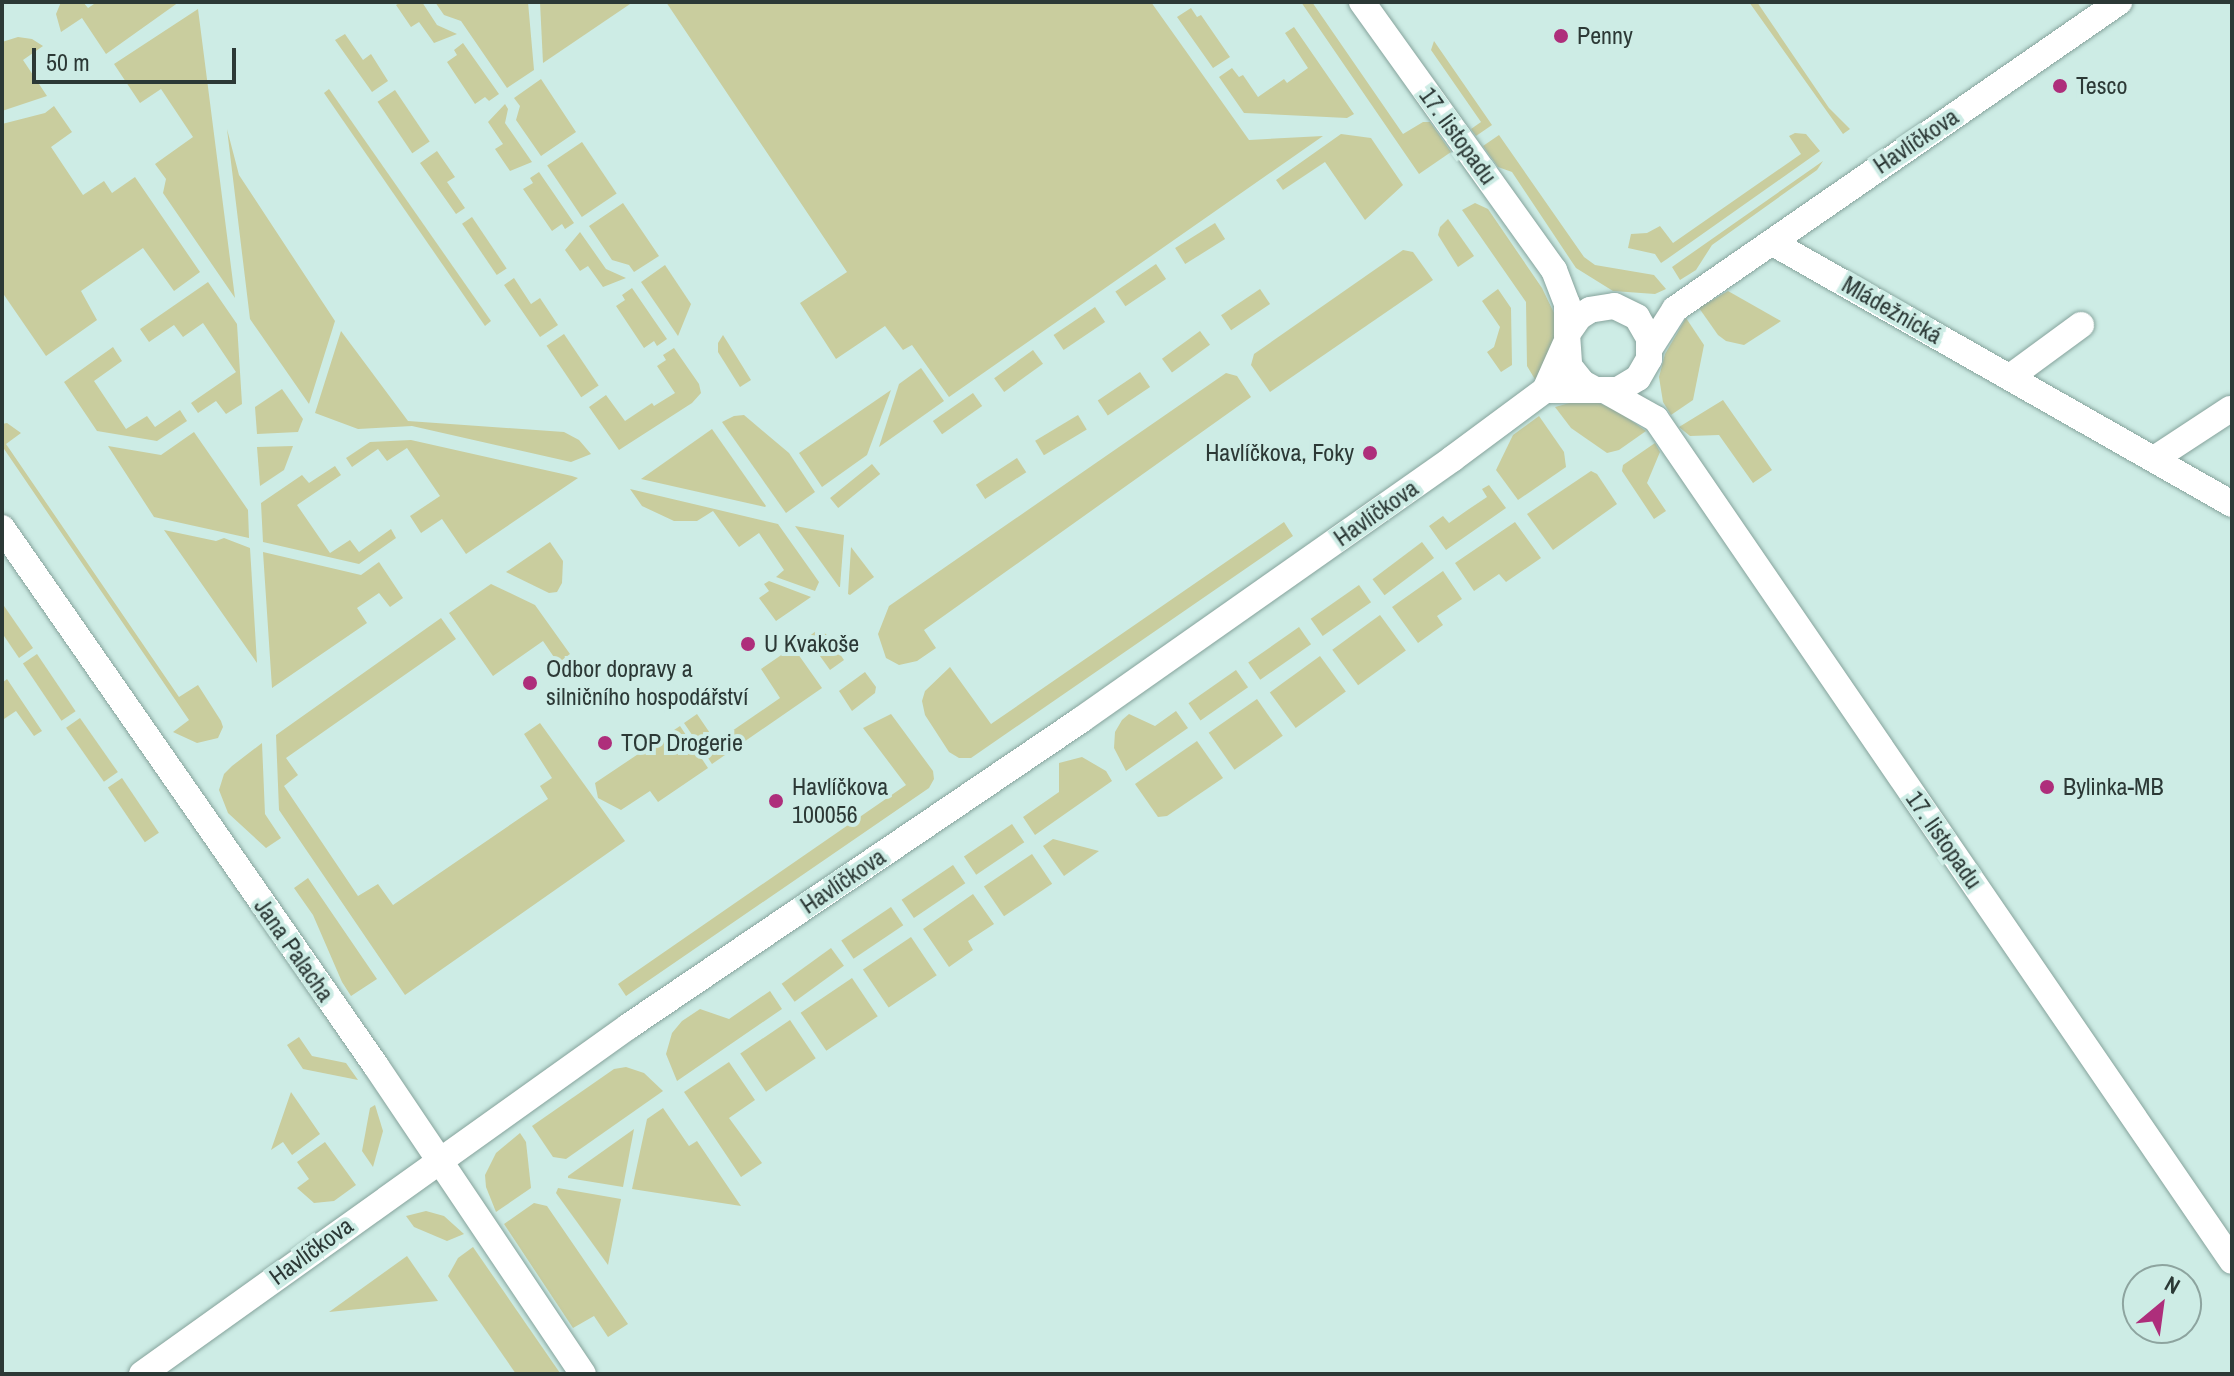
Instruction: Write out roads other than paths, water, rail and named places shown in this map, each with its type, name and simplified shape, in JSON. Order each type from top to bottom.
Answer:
[{"type":"street","name":"17. listopadu","points":[[1362,2],[1554,270]]},
{"type":"street","name":"Havlíčkova","points":[[1675,309],[2119,2]]},
{"type":"street","name":"Mládežnická","points":[[1773,243],[2232,504]]},
{"type":"street","points":[[1554,270],[1582,292],[1620,308],[1644,327],[1650,354],[1656,419]]},
{"type":"street","points":[[1554,270],[1567,304],[1566,340],[1574,375],[1656,419]]},
{"type":"street","points":[[1675,309],[1630,385],[1600,390],[1545,390],[1566,340],[1579,317],[1590,310],[1675,309]]},
{"type":"street","points":[[2010,377],[2081,325]]},
{"type":"street","name":"Havlíčkova","points":[[142,1374],[438,1160],[1081,720],[1545,390]]},
{"type":"street","points":[[2154,459],[2230,409]]},
{"type":"street","name":"17. listopadu","points":[[1656,419],[2232,1261]]},
{"type":"street","name":"Jana Palacha","points":[[2,528],[583,1374]]},
{"type":"place","name":"Penny","points":[[1561,36]]},
{"type":"place","name":"Tesco","points":[[2060,86]]},
{"type":"place","name":"Havlíčkova, Foky","points":[[1370,453]]},
{"type":"place","name":"U Kvakoše","points":[[748,644]]},
{"type":"place","name":"Odbor dopravy a silničního hospodářství","points":[[530,683]]},
{"type":"place","name":"TOP Drogerie","points":[[605,743]]},
{"type":"place","name":"Bylinka-MB","points":[[2047,787]]},
{"type":"place","name":"Havlíčkova 100056","points":[[776,801]]}]
